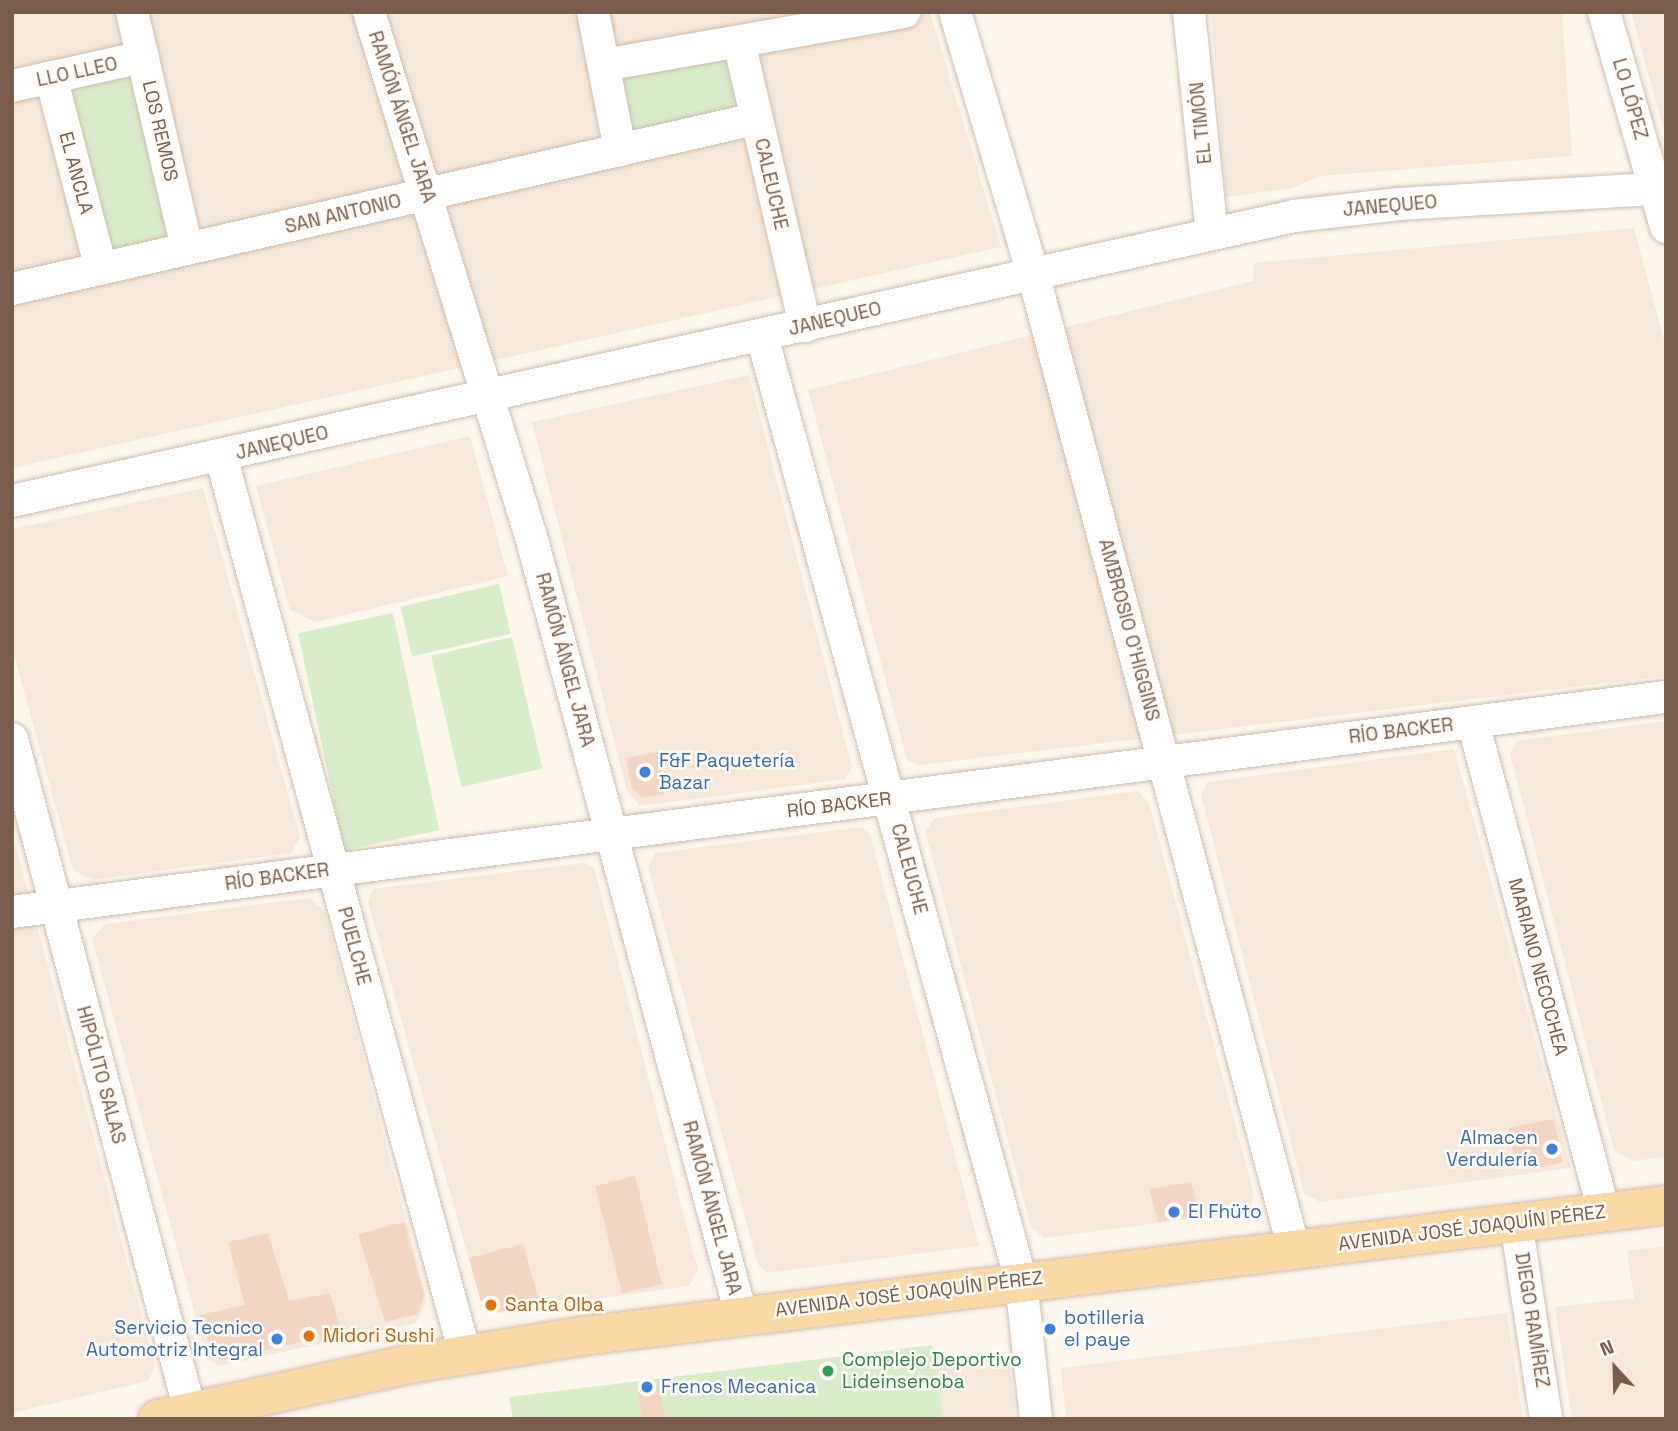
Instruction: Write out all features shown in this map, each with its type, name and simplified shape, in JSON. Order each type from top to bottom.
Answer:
[{"type":"main road","name":"AVENIDA JOSÉ JOAQUÍN PÉREZ","points":[[174,1415],[465,1354],[741,1314],[1666,1205]]},
{"type":"street","name":"LOS REMOS","points":[[132,12],[187,249]]},
{"type":"street","name":"RAMÓN ÁNGEL JARA","points":[[369,12],[490,396],[612,834],[741,1314]]},
{"type":"street","points":[[593,12],[620,150]]},
{"type":"street","points":[[604,65],[904,12]]},
{"type":"street","name":"AMBROSIO O'HIGGINS","points":[[955,12],[1033,273],[1294,1249]]},
{"type":"street","name":"EL TIMÓN","points":[[1189,12],[1212,233]]},
{"type":"street","name":"LO LÓPEZ","points":[[1604,12],[1661,188],[1666,227]]},
{"type":"street","name":"CALEUCHE","points":[[739,42],[805,326]]},
{"type":"street","name":"LLO LLEO","points":[[12,86],[142,57]]},
{"type":"street","name":"EL ANCLA","points":[[51,77],[101,269]]},
{"type":"street","name":"SAN ANTONIO","points":[[12,289],[755,119]]},
{"type":"street","name":"JANEQUEO","points":[[12,501],[762,336],[1212,233],[1342,209],[1661,188]]},
{"type":"street","name":"CALEUCHE","points":[[762,336],[1021,1282],[1036,1419]]},
{"type":"street","name":"PUELCHE","points":[[221,456],[465,1354]]},
{"type":"street","name":"RÍO BACKER","points":[[12,912],[1666,697]]},
{"type":"street","name":"MARIANO NECOCHEA","points":[[1473,722],[1604,1212]]},
{"type":"street","name":"HIPÓLITO SALAS","points":[[12,739],[57,907],[174,1415]]},
{"type":"street","name":"DIEGO RAMÍREZ","points":[[1517,1222],[1546,1419]]},
{"type":"shaded area","points":[[12,12],[930,12],[1001,247],[12,468]]},
{"type":"shaded area","points":[[1211,12],[1562,12],[1572,156],[1320,176],[1292,188],[1226,197]]},
{"type":"shaded area","points":[[1631,12],[1666,12],[1666,137]]},
{"type":"shaded area","points":[[1634,228],[1666,348],[1666,676],[920,765],[907,760],[808,390],[1253,281],[1254,263]]},
{"type":"shaded area","points":[[749,375],[852,767],[845,779],[640,806],[627,791],[532,422]]},
{"type":"shaded area","points":[[470,436],[508,576],[316,622],[290,610],[256,486]]},
{"type":"shaded area","points":[[203,488],[300,837],[291,853],[92,880],[73,870],[12,647],[12,529]]},
{"type":"shaded area","points":[[1666,721],[1666,1157],[1632,1161],[1614,1150],[1510,754],[1517,741]]},
{"type":"shaded area","points":[[1454,749],[1571,1168],[1320,1202],[1304,1193],[1201,795],[1208,782]]},
{"type":"shaded area","points":[[1138,791],[1149,803],[1254,1194],[1249,1211],[1044,1238],[1031,1227],[925,831],[935,818]]},
{"type":"shaded area","points":[[861,827],[870,834],[979,1246],[767,1273],[758,1265],[648,867],[655,853]]},
{"type":"shaded area","points":[[12,832],[155,1366],[148,1381],[12,1413]]},
{"type":"shaded area","points":[[584,863],[594,868],[698,1270],[689,1286],[498,1313],[481,1302],[368,902],[373,889]]},
{"type":"shaded area","points":[[309,898],[325,912],[427,1300],[416,1323],[219,1366],[207,1358],[92,939],[105,924]]},
{"type":"shaded area","points":[[1666,1246],[1666,1419],[1572,1419],[1555,1307],[1634,1298],[1627,1251]]},
{"type":"shaded area","points":[[1507,1313],[1523,1419],[1066,1419],[1061,1368]]},
{"type":"shaded area","points":[[1009,1356],[1016,1419],[922,1419],[915,1365]]},
{"type":"green space","points":[[734,53],[746,110],[633,134],[621,77]]},
{"type":"green space","points":[[131,74],[171,235],[111,250],[71,89]]},
{"type":"green space","points":[[499,584],[510,634],[412,656],[401,607]]},
{"type":"green space","points":[[393,613],[439,830],[344,850],[298,633]]},
{"type":"green space","points":[[512,637],[542,769],[461,787],[431,656]]},
{"type":"green space","name":"Complejo Deportivo Lideinsenoba","points":[[932,1345],[943,1419],[513,1419],[509,1397]]},
{"type":"building","name":"F&F Paquetería Bazar","points":[[658,752],[665,794],[642,798],[631,787],[626,758]]},
{"type":"building","points":[[1554,1119],[1563,1162],[1537,1168],[1535,1157],[1515,1161],[1508,1128]]},
{"type":"building","points":[[635,1176],[662,1284],[622,1294],[595,1186]]},
{"type":"building","points":[[1191,1182],[1200,1215],[1158,1222],[1149,1189]]},
{"type":"building","points":[[404,1222],[424,1294],[418,1314],[385,1322],[358,1234]]},
{"type":"building","points":[[268,1233],[289,1301],[330,1293],[341,1333],[222,1360],[213,1357],[200,1315],[245,1305],[228,1242]]},
{"type":"building","points":[[523,1244],[539,1300],[495,1313],[482,1305],[469,1258]]},
{"type":"building","points":[[658,1385],[665,1419],[642,1419],[637,1389]]},
{"type":"place","name":"F&F Paquetería Bazar","points":[[645,772]]},
{"type":"place","name":"Almacen Verdulería","points":[[1552,1149]]},
{"type":"place","name":"El Fhüto","points":[[1174,1212]]},
{"type":"place","name":"Santa Olba","points":[[491,1305]]},
{"type":"place","name":"botilleria el paye","points":[[1050,1329]]},
{"type":"place","name":"Midori Sushi","points":[[309,1336]]},
{"type":"place","name":"Servicio Tecnico Automotriz Integral","points":[[277,1339]]},
{"type":"place","name":"Complejo Deportivo Lideinsenoba","points":[[828,1371]]},
{"type":"place","name":"Frenos Mecanica","points":[[647,1387]]}]
